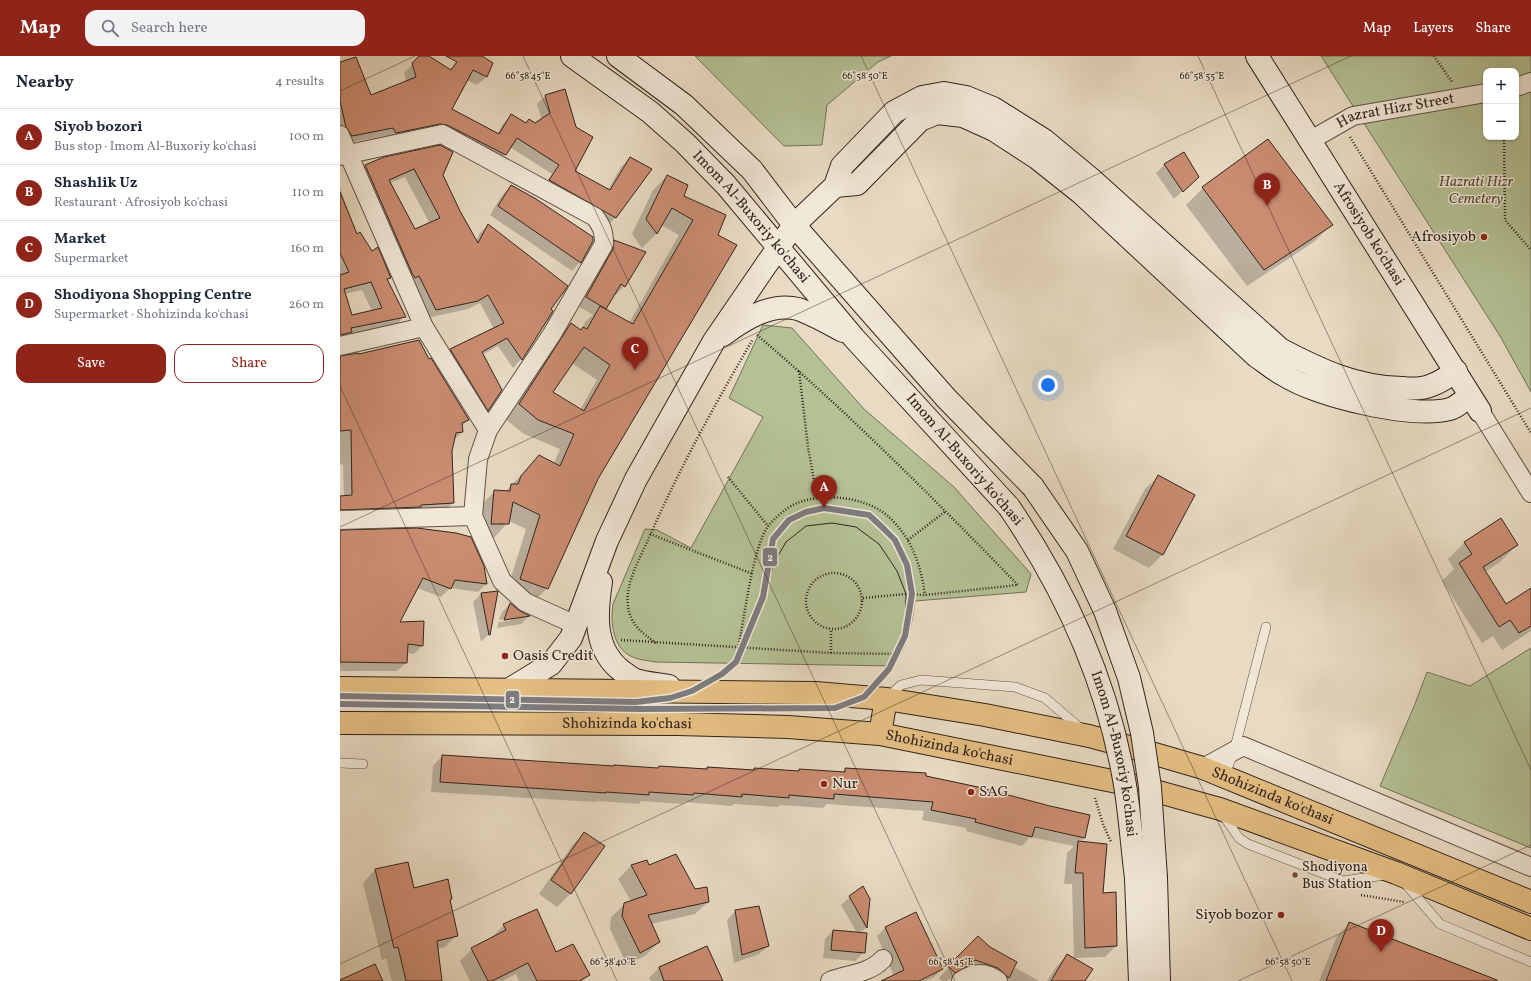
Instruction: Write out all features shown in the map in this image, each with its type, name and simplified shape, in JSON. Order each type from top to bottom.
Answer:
[{"type":"main road","name":"Shohizinda ko'chasi","points":[[340,688],[816,693],[886,699],[985,715],[1089,736],[1203,768],[1531,902]]},
{"type":"main road","points":[[880,734],[886,699]]},
{"type":"main road","name":"Shohizinda ko'chasi","points":[[340,723],[669,724],[788,728],[880,734],[1137,786],[1220,809],[1396,873],[1531,928]]},
{"type":"street","name":"Imom Al-Buxoriy ko'chasi","points":[[572,56],[650,112],[685,143],[726,186],[854,338],[1010,507],[1043,558],[1080,631],[1103,694],[1116,743],[1146,878],[1159,981]]},
{"type":"street","name":"Imom Al-Buxoriy ko'chasi","points":[[618,56],[684,105],[752,170],[794,225],[946,398],[1033,487],[1077,551],[1105,611],[1127,671],[1142,733],[1148,780],[1146,878],[1140,981]]},
{"type":"street","name":"Afrosiyob ko'chasi","points":[[1257,56],[1475,403]]},
{"type":"street","points":[[1519,86],[1531,82]]},
{"type":"street","points":[[510,689],[551,664],[571,638],[606,541],[636,479],[714,341],[779,249],[794,225],[835,186],[842,166],[894,112],[922,97],[944,93],[966,97],[993,108],[1044,140],[1091,179],[1280,349],[1342,379],[1378,388],[1412,389],[1432,386],[1456,371]]},
{"type":"street","name":"Hazrat Hizr Street","points":[[1311,140],[1340,122],[1353,116],[1483,94]]},
{"type":"street","points":[[835,186],[857,184],[920,120],[937,112],[963,116],[994,130],[1037,158],[1081,193],[1256,356],[1284,376],[1335,396],[1362,403],[1396,409],[1450,409],[1475,403],[1531,493]]},
{"type":"street","points":[[344,155],[442,134],[595,217],[600,223],[604,232],[604,244],[552,334],[488,430],[478,459],[473,516],[502,581],[525,602],[576,625]]},
{"type":"street","points":[[340,135],[344,155],[424,327],[488,430]]},
{"type":"street","points":[[714,341],[738,323],[781,308],[796,309],[806,312],[854,338]]},
{"type":"street","points":[[340,346],[424,327]]},
{"type":"street","points":[[340,520],[473,516]]},
{"type":"street","points":[[606,541],[597,620],[600,639],[606,654],[617,667],[633,678],[692,691]]},
{"type":"street","points":[[1203,768],[1243,746],[1531,868]]},
{"type":"street","points":[[830,981],[854,975],[872,968],[883,959]]},
{"type":"street","points":[[961,981],[968,976],[981,973],[998,981]]},
{"type":"lane","points":[[1224,777],[1234,751],[1266,627]]},
{"type":"lane","points":[[886,699],[902,685],[921,680],[1015,688],[1045,698],[1089,736]]},
{"type":"lane","points":[[340,763],[363,764]]},
{"type":"lane","points":[[1396,873],[1440,924],[1531,962]]},
{"type":"path","points":[[1434,56],[1463,98]]},
{"type":"path","points":[[1340,122],[1531,433]]},
{"type":"path","points":[[1504,140],[1505,220],[1531,250]]},
{"type":"path","points":[[656,643],[640,631],[632,619],[628,606],[628,592],[650,534],[667,496],[755,334],[799,370],[890,456],[1018,585],[925,595],[906,594],[863,598]]},
{"type":"path","points":[[799,370],[808,447],[817,498]]},
{"type":"path","points":[[728,477],[768,526]]},
{"type":"path","points":[[738,648],[758,545],[768,526],[781,513],[796,503],[817,498],[843,498],[871,505],[891,519],[908,540],[920,568],[925,595]]},
{"type":"path","points":[[908,540],[946,511]]},
{"type":"path","points":[[650,534],[753,574]]},
{"type":"path","points":[[832,572],[846,575],[857,583],[863,598],[862,610],[855,622],[843,629],[831,629],[816,624],[808,613],[805,600],[809,587],[819,577],[832,572]]},
{"type":"path","points":[[831,629],[831,653]]},
{"type":"path","points":[[600,639],[831,653],[896,654]]},
{"type":"path","points":[[1094,795],[1112,848]]},
{"type":"green space","points":[[695,56],[891,56],[878,62],[827,105],[822,145],[784,146]]},
{"type":"green space","name":"Hazrati Hizr Cemetery","points":[[1321,56],[1531,56],[1531,392],[1500,336]]},
{"type":"green space","points":[[763,325],[792,328],[864,409],[954,487],[1031,574],[1026,592],[915,601],[909,635],[894,666],[656,662],[635,658],[622,649],[615,636],[613,628],[613,604],[645,529],[657,530],[691,548],[763,417],[729,398]]},
{"type":"green space","points":[[1531,648],[1531,848],[1380,786],[1427,672],[1470,686]]},
{"type":"building","points":[[419,56],[429,56],[451,70],[457,62],[446,56],[482,56],[493,63],[487,77],[473,70],[452,109],[499,134],[511,114],[526,123],[529,119],[535,123],[550,113],[545,95],[565,89],[576,127],[593,137],[575,171],[610,190],[630,157],[652,169],[616,218],[549,180],[559,165],[517,138],[506,155],[447,125],[440,124],[396,133],[393,128],[352,136],[346,127],[340,101],[340,62],[356,57],[371,95],[416,77],[412,63]]},
{"type":"building","points":[[1268,139],[1333,225],[1264,270],[1202,187]]},
{"type":"building","points":[[440,145],[453,152],[443,175],[460,211],[478,243],[488,224],[568,286],[551,309],[553,311],[522,360],[507,338],[482,352],[502,390],[488,411],[450,349],[504,323],[488,295],[478,301],[436,310],[419,276],[415,278],[412,273],[365,165],[384,157]],"holes":[[[414,169],[440,218],[415,229],[389,180]]]},
{"type":"building","points":[[1184,152],[1199,177],[1183,192],[1164,164]]},
{"type":"building","points":[[667,175],[688,185],[684,196],[726,215],[718,235],[737,245],[598,479],[548,589],[520,579],[540,515],[513,502],[509,524],[491,524],[494,490],[510,491],[511,484],[518,484],[521,476],[539,455],[560,466],[574,434],[538,420],[519,404],[571,323],[581,330],[583,327],[587,329],[600,306],[633,324],[693,220],[672,208],[657,234],[646,219]],"holes":[[[584,347],[610,365],[584,411],[553,392]]]},
{"type":"building","points":[[511,185],[536,199],[593,237],[593,241],[581,263],[498,206]]},
{"type":"building","points":[[340,192],[357,234],[360,232],[372,251],[378,247],[391,278],[387,279],[406,317],[351,328],[352,332],[340,335],[340,275],[349,272],[340,253]],"holes":[[[371,282],[382,308],[352,315],[344,289]]]},
{"type":"building","points":[[614,240],[646,252],[625,287],[621,284],[606,309],[586,297],[613,249]]},
{"type":"building","points":[[419,340],[429,359],[431,358],[469,420],[462,423],[463,432],[456,433],[452,451],[454,503],[421,505],[421,507],[340,510],[340,496],[352,495],[351,430],[340,431],[340,356],[359,354]]},
{"type":"building","points":[[1158,475],[1195,495],[1163,555],[1126,536]]},
{"type":"building","points":[[1501,518],[1518,545],[1483,567],[1506,604],[1531,588],[1531,626],[1519,633],[1510,620],[1499,627],[1459,563],[1472,554],[1464,542]]},
{"type":"building","points":[[417,528],[456,533],[471,537],[484,566],[487,584],[455,580],[451,589],[423,578],[400,622],[424,621],[423,646],[408,644],[407,663],[340,662],[340,530]]},
{"type":"building","points":[[498,591],[490,635],[489,635],[481,593]]},
{"type":"building","points":[[510,603],[520,611],[530,616],[504,620]]},
{"type":"building","points":[[442,755],[658,768],[659,766],[707,769],[707,767],[754,770],[754,768],[845,772],[845,768],[926,773],[926,776],[978,787],[1090,815],[1085,838],[1035,827],[1032,837],[975,822],[976,819],[931,810],[933,802],[834,794],[834,799],[789,795],[789,798],[742,794],[742,797],[694,793],[693,795],[649,792],[649,795],[440,782]]},
{"type":"building","points":[[584,832],[605,846],[571,894],[551,880]]},
{"type":"building","points":[[1078,841],[1107,844],[1103,893],[1116,892],[1117,946],[1085,948],[1083,873],[1075,873]]},
{"type":"building","points":[[676,854],[695,889],[707,887],[709,902],[648,915],[660,942],[640,953],[622,916],[624,903],[647,895],[631,865],[647,860],[649,865]]},
{"type":"building","points":[[408,862],[414,888],[448,879],[452,899],[450,900],[458,936],[437,941],[442,981],[406,981],[398,947],[394,948],[375,869]]},
{"type":"building","points":[[863,886],[870,899],[867,928],[849,896]]},
{"type":"building","points":[[759,906],[769,946],[742,955],[735,910]]},
{"type":"building","points":[[537,909],[556,952],[573,944],[590,975],[579,981],[537,981],[528,963],[492,981],[488,981],[471,948],[506,930],[503,924]]},
{"type":"building","points":[[916,912],[943,969],[919,981],[881,981],[904,970],[885,927]]},
{"type":"building","points":[[1349,922],[1497,980],[1497,981],[1326,981]]},
{"type":"building","points":[[833,930],[867,933],[865,953],[831,950]]},
{"type":"building","points":[[978,936],[990,947],[1017,962],[1009,978],[998,968],[975,960],[970,965],[955,973],[948,966]]},
{"type":"building","points":[[707,946],[723,981],[664,981],[659,967]]},
{"type":"building","points":[[1067,954],[1093,969],[1085,981],[1051,981]]},
{"type":"building","points":[[375,964],[383,981],[340,981],[340,980]]},
{"type":"tram line","points":[[763,597],[775,561],[786,542],[806,526],[832,523],[856,527],[879,544],[897,571],[906,594],[905,636]]},
{"type":"transit line","name":"2","points":[[340,696],[636,702],[670,698],[692,691],[722,674],[736,662],[763,597],[773,539],[789,520],[806,512],[824,508],[869,515],[895,540],[907,565],[912,594],[905,636],[889,669],[864,697],[835,708],[641,709],[340,704]]},
{"type":"place","name":"Shashlik Uz","points":[[1267,206]]},
{"type":"place","name":"Afrosiyob","points":[[1484,237]]},
{"type":"place","name":"Market","points":[[635,370]]},
{"type":"place","name":"Siyob bozori","points":[[824,508]]},
{"type":"place","name":"Oasis Credit","points":[[505,656]]},
{"type":"place","name":"Nur","points":[[824,784]]},
{"type":"place","name":"SAG","points":[[971,792]]},
{"type":"place","name":"Shodiyona Bus Station","points":[[1295,875]]},
{"type":"place","name":"Siyob bozor","points":[[1281,915]]},
{"type":"place","name":"Shodiyona Shopping Centre","points":[[1381,952]]}]
